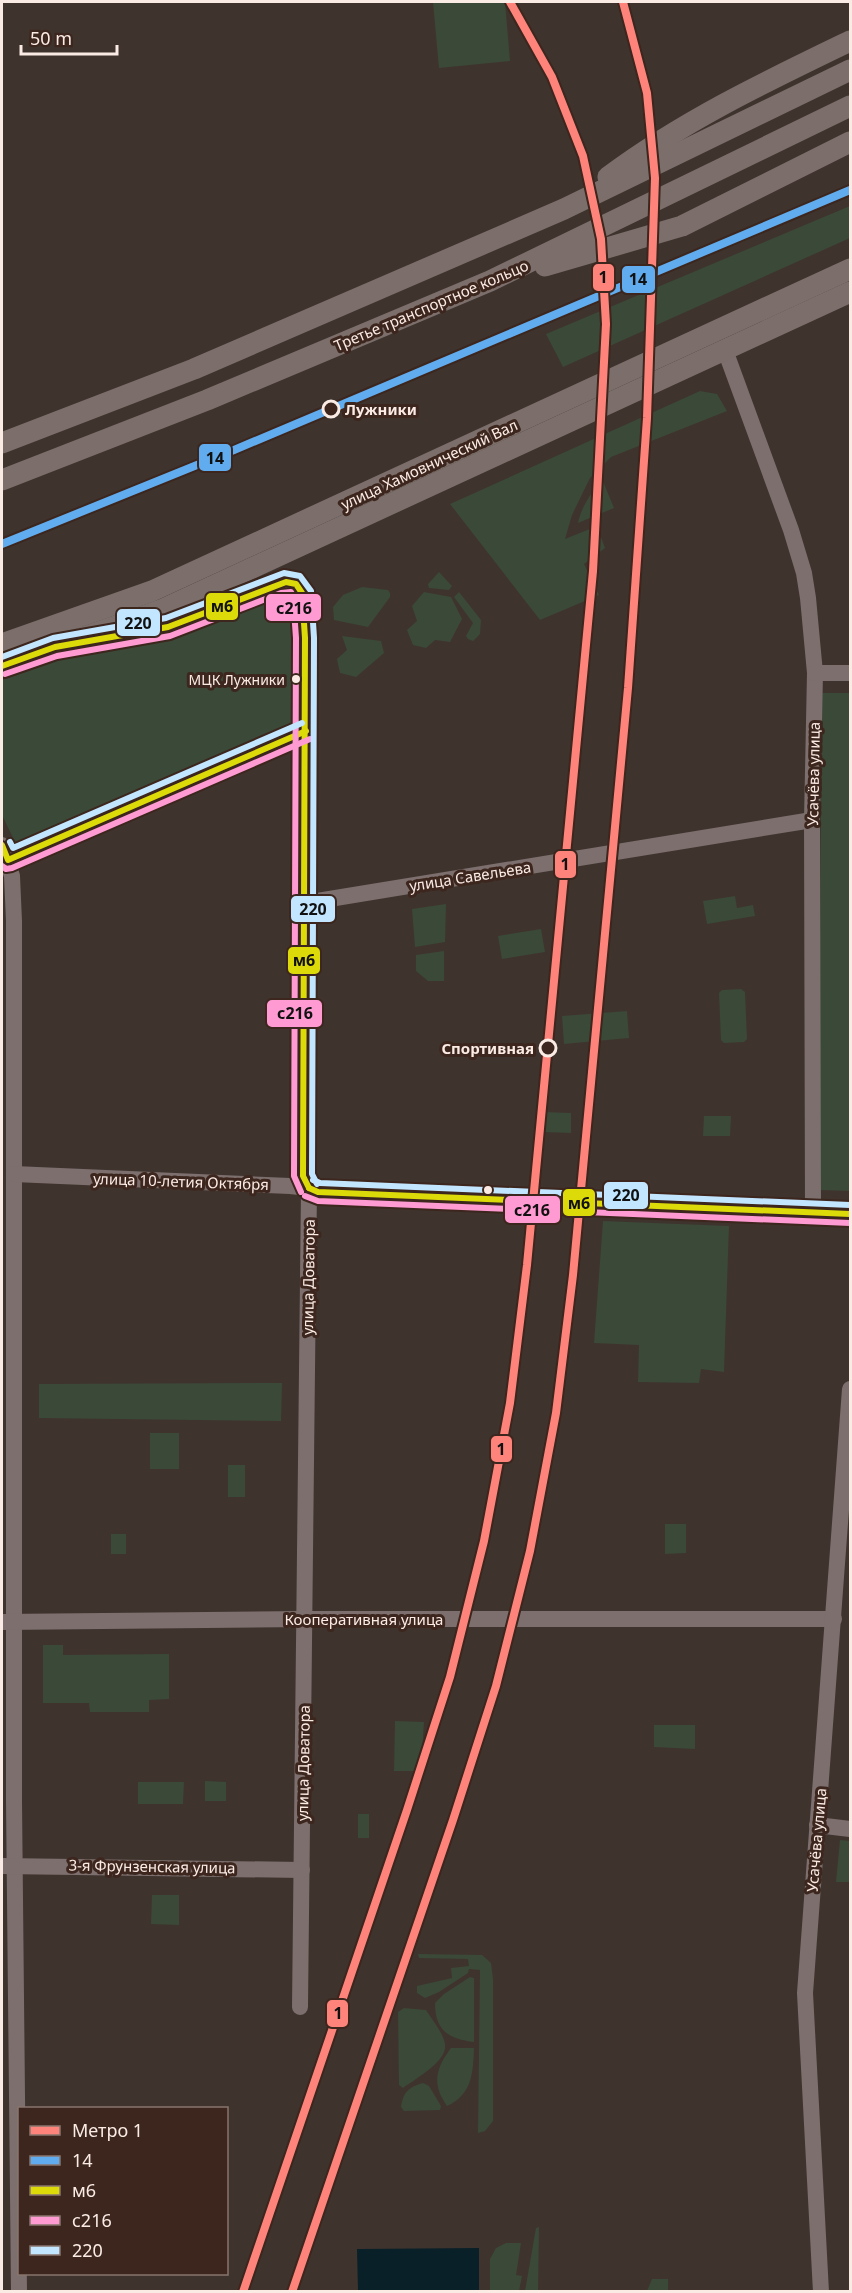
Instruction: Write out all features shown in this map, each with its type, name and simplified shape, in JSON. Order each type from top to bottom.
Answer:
[{"type":"main road","points":[[564,209],[638,154],[677,129],[850,41]]},
{"type":"main road","points":[[2,443],[194,369],[564,209],[850,70]]},
{"type":"main road","name":"Третье транспортное кольцо","points":[[2,480],[207,400],[490,281],[850,106]]},
{"type":"main road","points":[[490,281],[682,226],[850,142]]},
{"type":"main road","name":"улица Хамовнический Вал","points":[[2,666],[55,647],[573,410],[850,269]]},
{"type":"main road","name":"улица Хамовнический Вал","points":[[573,410],[725,350],[850,292]]},
{"type":"main road","name":"улица Хамовнический Вал","points":[[2,644],[157,600]]},
{"type":"street","name":"Усачёва улица","points":[[725,350],[788,520],[804,573],[815,673],[812,820],[813,1212]]},
{"type":"street","name":"улица Доватора","points":[[55,647],[168,627],[286,582],[296,584],[302,593],[306,731],[303,1176],[309,1188],[300,2007]]},
{"type":"street","points":[[815,673],[850,674]]},
{"type":"street","name":"улица Савельева","points":[[305,903],[812,820]]},
{"type":"street","points":[[2,845],[13,886],[14,1174],[8,1622],[8,1865],[18,2253]]},
{"type":"street","name":"улица 10-летия Октября","points":[[14,1174],[265,1184],[309,1188],[318,1192],[850,1214]]},
{"type":"street","name":"Усачёва улица","points":[[821,2292],[806,1993],[850,1389]]},
{"type":"street","name":"Кооперативная улица","points":[[8,1622],[304,1619],[834,1619]]},
{"type":"street","points":[[817,1826],[850,1828]]},
{"type":"street","name":"3-я Фрунзенская улица","points":[[8,1865],[302,1869]]},
{"type":"street","points":[[19,2275],[19,2292]]},
{"type":"green space","points":[[433,2],[505,2],[510,61],[439,68]]},
{"type":"green space","points":[[850,206],[850,238],[563,367],[546,334]]},
{"type":"green space","points":[[700,391],[717,394],[727,411],[611,457],[590,478],[572,515],[565,539],[597,526],[605,548],[584,564],[599,595],[540,620],[450,504]]},
{"type":"green space","points":[[602,479],[614,508],[578,523],[584,505]]},
{"type":"green space","points":[[439,572],[452,586],[449,590],[429,588],[428,584]]},
{"type":"green space","points":[[362,587],[388,590],[390,593],[390,597],[368,627],[334,620],[333,607],[343,595]]},
{"type":"green space","points":[[424,592],[451,597],[462,619],[450,642],[435,640],[426,648],[413,645],[407,630],[417,621],[412,606]]},
{"type":"green space","points":[[459,592],[481,620],[480,634],[473,641],[466,636],[473,623],[454,597]]},
{"type":"green space","points":[[259,601],[281,605],[288,612],[294,624],[295,714],[291,729],[281,737],[23,847],[17,846],[2,815],[2,680],[70,656],[196,625]]},
{"type":"green space","points":[[342,636],[381,641],[384,653],[356,677],[340,673],[337,659],[347,650]]},
{"type":"green space","points":[[822,693],[850,693],[850,1191],[819,1190],[818,1179]]},
{"type":"green space","points":[[735,896],[737,908],[753,905],[755,916],[707,924],[703,901]]},
{"type":"green space","points":[[446,904],[445,942],[415,947],[412,909]]},
{"type":"green space","points":[[541,929],[545,952],[502,959],[498,936]]},
{"type":"green space","points":[[444,951],[444,981],[428,981],[416,971],[416,955]]},
{"type":"green space","points":[[741,989],[745,992],[747,1039],[744,1042],[724,1043],[721,1040],[719,993],[722,990]]},
{"type":"green space","points":[[627,1011],[629,1038],[564,1044],[562,1016]]},
{"type":"green space","points":[[544,1112],[571,1113],[571,1133],[544,1132]]},
{"type":"green space","points":[[704,1116],[731,1116],[730,1136],[703,1136]]},
{"type":"green space","points":[[603,1221],[729,1226],[724,1372],[701,1369],[699,1383],[638,1382],[639,1345],[594,1343]]},
{"type":"green space","points":[[282,1383],[281,1421],[39,1418],[39,1384]]},
{"type":"green space","points":[[150,1433],[179,1433],[179,1469],[150,1469]]},
{"type":"green space","points":[[228,1465],[245,1465],[245,1497],[228,1497]]},
{"type":"green space","points":[[665,1524],[686,1524],[686,1553],[665,1554]]},
{"type":"green space","points":[[111,1534],[126,1534],[126,1554],[111,1554]]},
{"type":"green space","points":[[43,1645],[63,1645],[63,1655],[169,1654],[169,1699],[149,1700],[149,1712],[90,1712],[89,1703],[43,1703]]},
{"type":"green space","points":[[395,1721],[424,1722],[421,1771],[394,1771]]},
{"type":"green space","points":[[654,1725],[695,1725],[695,1749],[654,1747]]},
{"type":"green space","points":[[205,1781],[226,1782],[226,1801],[205,1801]]},
{"type":"green space","points":[[138,1782],[184,1782],[183,1804],[138,1804]]},
{"type":"green space","points":[[358,1814],[369,1814],[369,1838],[358,1838]]},
{"type":"green space","points":[[840,1840],[850,1841],[850,1882],[836,1882]]},
{"type":"green space","points":[[152,1895],[179,1895],[179,1925],[151,1924]]},
{"type":"green space","points":[[418,1954],[482,1955],[491,1963],[493,2121],[485,2131],[478,2133],[480,1970],[469,1969],[468,1973],[439,1992],[425,1998],[417,1993],[417,1986],[452,1978],[451,1968],[469,1966],[468,1959],[419,1958]]},
{"type":"green space","points":[[470,1977],[474,1978],[474,2042],[457,2039],[445,2032],[438,2020],[435,2003],[444,1994]]},
{"type":"green space","points":[[404,2008],[426,2010],[440,2031],[445,2050],[436,2063],[403,2088],[399,2085],[398,2012]]},
{"type":"green space","points":[[451,2048],[474,2048],[474,2057],[470,2082],[462,2096],[447,2106],[439,2091],[437,2077]]},
{"type":"green space","points":[[423,2083],[429,2086],[441,2106],[440,2110],[404,2111],[401,2107],[405,2094],[410,2088]]},
{"type":"green space","points":[[539,2227],[538,2291],[525,2291],[536,2228]]},
{"type":"green space","points":[[506,2243],[521,2243],[516,2275],[522,2276],[519,2291],[490,2291],[490,2259],[496,2248]]},
{"type":"green space","points":[[652,2279],[668,2279],[668,2291],[647,2291]]},
{"type":"water","points":[[479,2248],[479,2291],[358,2291],[357,2249]]},
{"type":"metro line","name":"1","points":[[243,2292],[450,1677],[484,1541],[510,1403],[527,1265],[593,571],[606,324],[601,239],[583,156],[552,77],[510,2]]},
{"type":"metro line","name":"1","points":[[292,2292],[453,1820],[496,1686],[530,1551],[556,1413],[573,1275],[628,688],[647,418],[655,178],[647,93],[623,2]]},
{"type":"transit line","name":"14","points":[[2,544],[234,450],[850,190]]},
{"type":"transit line","name":"220","points":[[2,657],[53,638],[166,618],[284,573],[300,576],[311,591],[314,638],[312,1174],[317,1184]]},
{"type":"transit line","name":"м6","points":[[2,666],[55,647],[168,627],[286,582],[296,584],[302,593],[305,638],[303,1176],[309,1188]]},
{"type":"transit line","name":"с216","points":[[5,674],[57,656],[170,636],[281,593],[291,592],[296,638],[294,1176],[301,1192]]},
{"type":"transit line","name":"220","points":[[10,842],[13,848],[302,723]]},
{"type":"transit line","name":"м6","points":[[2,845],[8,860],[306,731]]},
{"type":"transit line","name":"с216","points":[[2,866],[6,869],[12,868],[310,739]]},
{"type":"transit line","name":"220","points":[[313,1180],[320,1183],[850,1205]]},
{"type":"transit line","name":"м6","points":[[309,1188],[318,1192],[850,1214]]},
{"type":"transit line","name":"с216","points":[[305,1196],[318,1201],[850,1223]]},
{"type":"place","name":"Лужники","points":[[331,409]]},
{"type":"place","name":"МЦК Лужники","points":[[296,679]]},
{"type":"place","name":"Спортивная","points":[[548,1048]]}]
